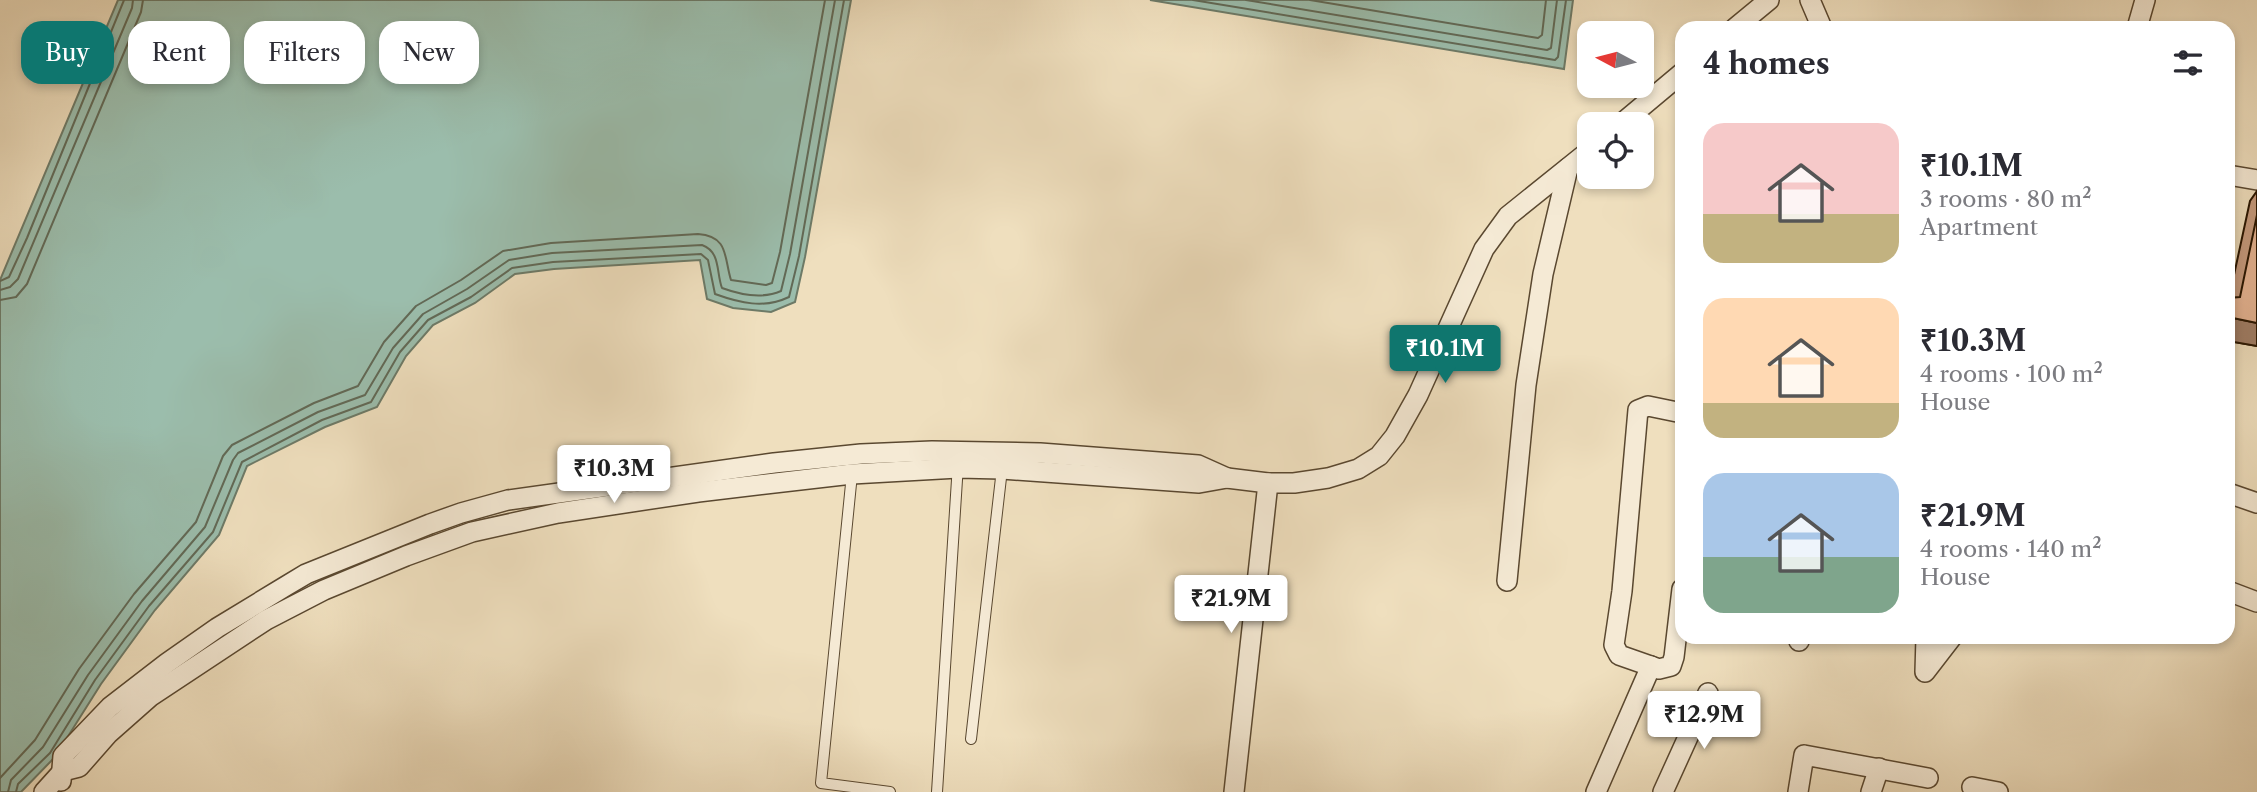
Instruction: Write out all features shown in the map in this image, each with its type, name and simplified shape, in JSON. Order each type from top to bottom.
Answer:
[{"type":"street","points":[[1744,21],[1769,0]]},
{"type":"street","points":[[1810,0],[1819,21]]},
{"type":"street","points":[[2139,21],[2145,0]]},
{"type":"street","points":[[1635,112],[1675,79]]},
{"type":"street","points":[[172,671],[302,600],[425,549],[493,527],[861,454],[1107,468],[1199,484],[1227,478],[1294,483],[1328,478],[1358,469],[1379,456],[1418,396],[1484,249],[1508,216],[1577,161]]},
{"type":"street","points":[[1507,581],[1526,385],[1543,274],[1568,168]]},
{"type":"street","points":[[2235,176],[2257,180]]},
{"type":"street","points":[[1675,411],[1648,405],[1637,410],[1622,591],[1614,645],[1619,654],[1659,669],[1671,666],[1676,644]]},
{"type":"street","points":[[44,792],[63,771],[79,767],[126,716],[217,628],[306,575],[461,513],[556,492],[763,474],[852,474],[959,459],[1002,469],[1107,468]]},
{"type":"street","points":[[1234,792],[1268,483]]},
{"type":"street","points":[[556,492],[558,513]]},
{"type":"street","points":[[2235,495],[2257,503]]},
{"type":"street","points":[[490,505],[493,527]]},
{"type":"street","points":[[418,528],[425,549]]},
{"type":"street","points":[[2235,594],[2257,602]]},
{"type":"street","points":[[1926,644],[1925,672],[1947,644]]},
{"type":"street","points":[[1596,792],[1651,666]]},
{"type":"street","points":[[1663,792],[1709,693]]},
{"type":"street","points":[[1798,792],[1804,755],[1928,778]]},
{"type":"street","points":[[1871,792],[1879,768]]},
{"type":"street","points":[[58,792],[63,771]]},
{"type":"street","points":[[1972,788],[1998,792]]},
{"type":"lane","points":[[937,792],[959,459]]},
{"type":"lane","points":[[971,739],[1002,469]]},
{"type":"lane","points":[[852,474],[821,783],[890,792]]},
{"type":"water","points":[[118,0],[851,0],[795,302],[771,312],[733,308],[707,299],[700,260],[515,274],[475,303],[433,325],[406,356],[377,407],[325,427],[247,466],[219,535],[155,610],[101,684],[55,757],[21,792],[0,792],[0,280],[83,84],[114,84],[114,21],[109,21]]},
{"type":"water","points":[[1150,0],[1573,0],[1564,69]]},
{"type":"building","points":[[2257,215],[2257,323],[2235,318],[2235,297],[2240,297]]}]
